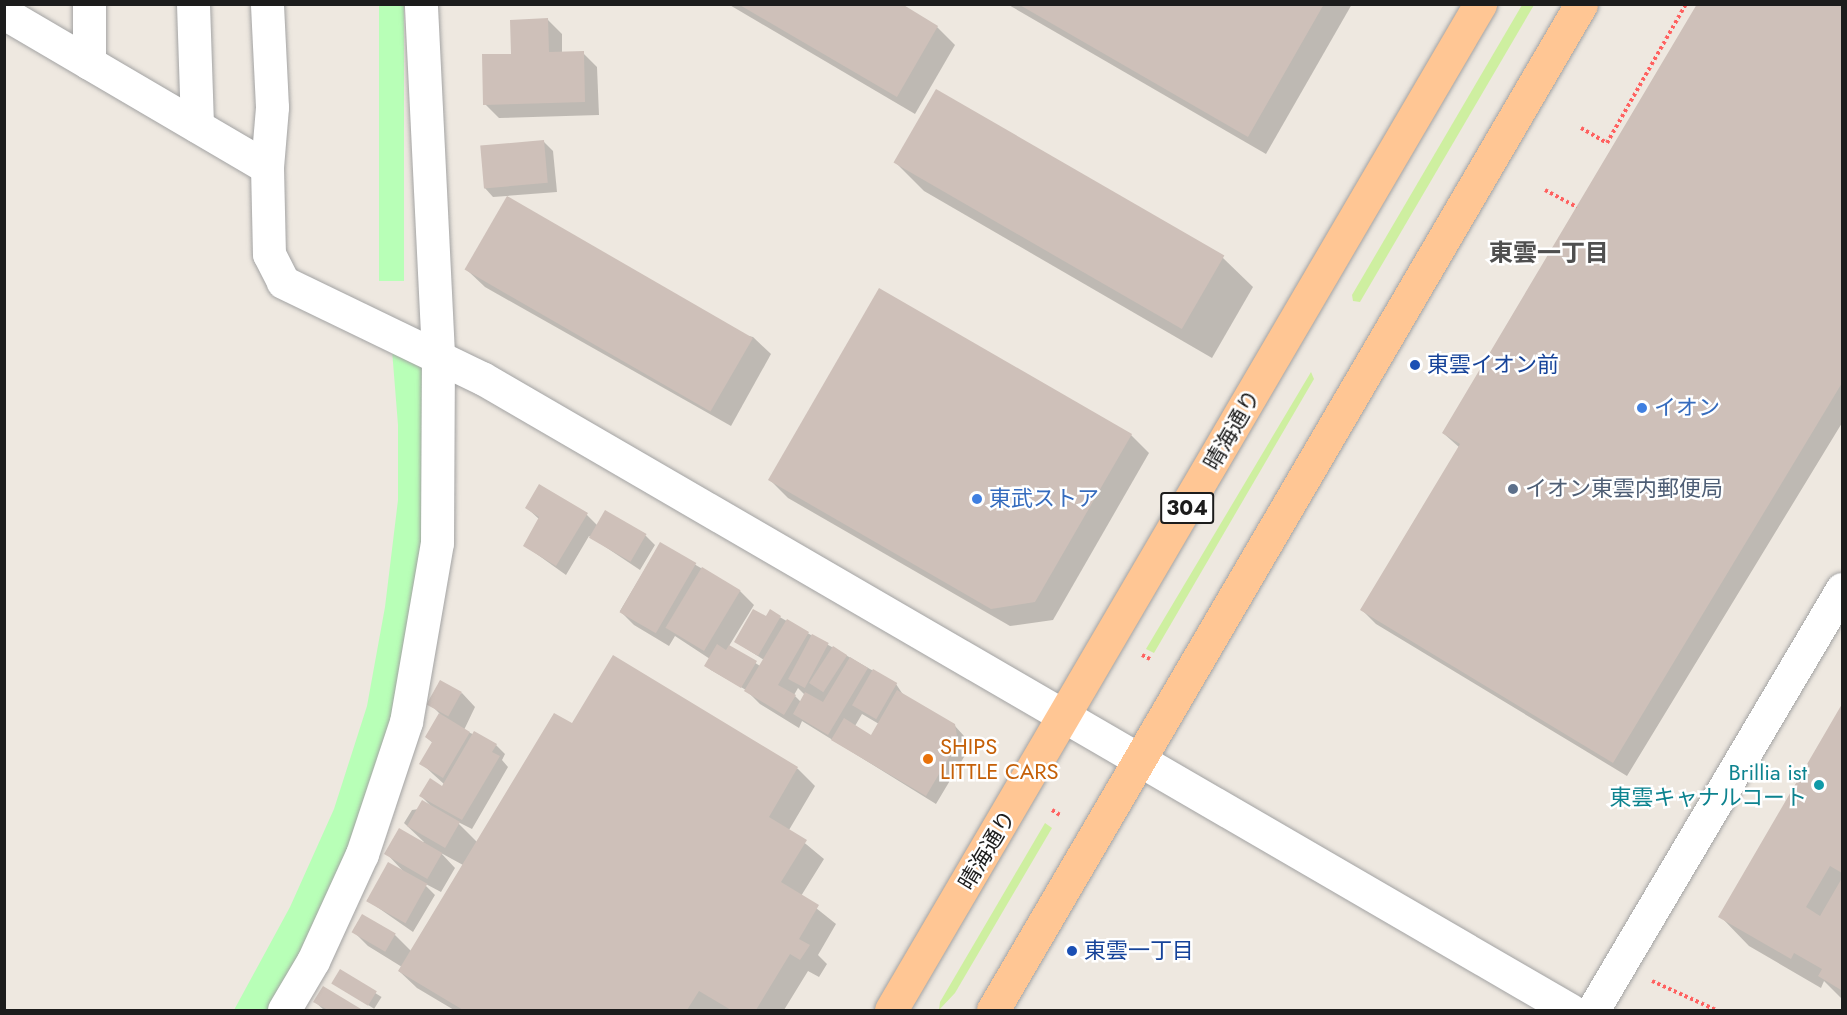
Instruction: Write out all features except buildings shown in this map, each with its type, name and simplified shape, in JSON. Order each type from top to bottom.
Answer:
[{"type":"main road","name":"晴海通り","points":[[891,1011],[1065,718],[1480,4]]},
{"type":"main road","points":[[993,1011],[1581,4]]},
{"type":"street","points":[[89,4],[89,63]]},
{"type":"street","points":[[194,4],[197,126]]},
{"type":"street","points":[[267,4],[272,107],[267,167],[269,254],[284,282],[438,354],[1570,1011]]},
{"type":"street","points":[[284,1011],[313,961],[362,854],[406,722],[437,543],[438,354],[421,4]]},
{"type":"street","points":[[4,13],[267,167]]},
{"type":"street","points":[[1593,1011],[1842,589]]},
{"type":"path","points":[[1581,128],[1607,143],[1686,4]]},
{"type":"path","points":[[1545,189],[1577,207]]},
{"type":"path","points":[[1142,655],[1150,659]]},
{"type":"path","points":[[1052,810],[1060,815]]},
{"type":"path","points":[[1652,981],[1716,1011]]},
{"type":"green space","points":[[379,5],[404,5],[404,281],[379,281]]},
{"type":"green space","points":[[1522,5],[1534,5],[1360,302],[1353,301],[1352,295]]},
{"type":"green space","points":[[392,350],[426,351],[426,541],[397,708],[345,860],[296,961],[267,1010],[234,1010],[290,907],[334,809],[367,706],[385,607],[398,500],[398,425]]},
{"type":"green space","points":[[1311,372],[1314,379],[1154,653],[1146,649]]},
{"type":"green space","points":[[1045,823],[1052,828],[955,993],[939,1010],[940,1002]]},
{"type":"place","name":"東雲イオン前","points":[[1415,365]]},
{"type":"place","name":"イオン","points":[[1642,408]]},
{"type":"place","name":"イオン東雲内郵便局","points":[[1513,489]]},
{"type":"place","name":"東武ストア","points":[[977,499]]},
{"type":"place","name":"SHIPS LITTLE CARS","points":[[928,759]]},
{"type":"place","name":"Brillia ist 東雲キャナルコート","points":[[1819,785]]},
{"type":"place","name":"東雲一丁目","points":[[1072,951]]},
{"type":"district","name":"東雲一丁目","points":[[1549,253]]}]
